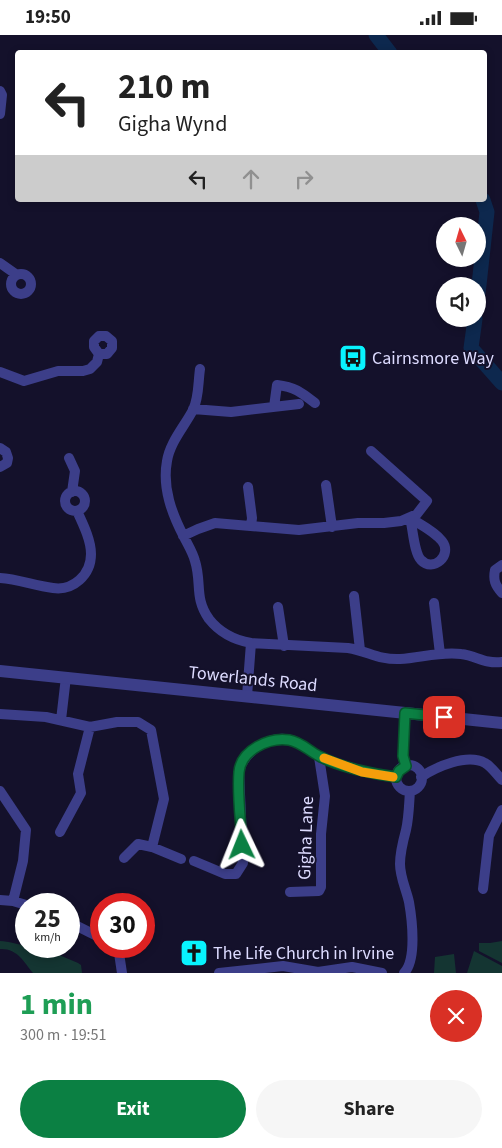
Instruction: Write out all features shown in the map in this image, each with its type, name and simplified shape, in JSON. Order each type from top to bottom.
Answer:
[{"type":"street","points":[[0,91],[2,95],[0,114]]},
{"type":"street","points":[[0,263],[17,275]]},
{"type":"street","points":[[0,373],[24,381],[58,371],[84,371],[90,369],[97,362],[99,354]]},
{"type":"street","points":[[200,369],[194,409],[170,449],[165,484],[169,504],[195,560],[198,592],[206,615],[222,632],[236,640],[251,643],[284,646],[348,647],[379,658],[400,659],[440,654],[462,654],[491,663],[502,662]]},
{"type":"street","points":[[274,407],[277,385],[298,390],[315,403]]},
{"type":"street","points":[[194,409],[231,412],[299,405]]},
{"type":"street","points":[[0,448],[6,452],[8,458],[7,463],[0,467]]},
{"type":"street","points":[[183,537],[215,523],[299,530],[358,523],[384,523],[410,518],[417,514],[427,501],[371,451]]},
{"type":"street","points":[[0,578],[55,589],[77,583],[84,575],[91,556],[90,545],[77,511],[71,510],[65,503],[66,496],[72,492],[76,471],[69,458]]},
{"type":"street","points":[[326,485],[332,527]]},
{"type":"street","points":[[248,487],[252,518],[251,526]]},
{"type":"street","points":[[410,518],[432,531],[443,542],[446,551],[440,562],[426,563],[420,559],[410,518]]},
{"type":"street","points":[[502,565],[495,570],[493,578],[496,586],[502,593]]},
{"type":"street","points":[[354,596],[360,650]]},
{"type":"street","points":[[434,603],[440,654]]},
{"type":"street","points":[[278,607],[284,646]]},
{"type":"street","points":[[247,696],[251,643]]},
{"type":"street","name":"Towerlands Road","points":[[0,671],[502,723]]},
{"type":"street","points":[[61,721],[66,677]]},
{"type":"street","points":[[405,713],[403,756],[406,766]]},
{"type":"street","points":[[0,714],[46,717],[90,727],[117,722],[138,722],[151,730],[164,799],[152,847]]},
{"type":"street","points":[[60,832],[81,793],[78,774],[90,727]]},
{"type":"street","points":[[194,861],[226,874],[236,874],[243,863],[239,771],[244,758],[258,747],[274,739],[292,740],[305,746],[319,757],[362,772],[396,777]]},
{"type":"street","name":"Gigha Lane","points":[[290,892],[319,891],[321,887],[321,834],[325,797],[319,757]]},
{"type":"street","points":[[422,777],[416,768],[406,766],[399,771],[396,777],[400,787],[410,791],[418,787],[422,777],[433,768],[461,760],[485,763],[502,780]]},
{"type":"street","points":[[0,791],[26,830],[23,861],[13,901],[0,900]]},
{"type":"street","points":[[404,973],[407,970],[412,954],[412,933],[409,901],[403,884],[400,865],[410,791]]},
{"type":"street","points":[[483,889],[489,836],[502,810]]},
{"type":"street","points":[[124,858],[138,844],[152,847],[181,859]]},
{"type":"street","points":[[120,958],[122,973]]},
{"type":"street","points":[[219,973],[283,966],[326,972],[352,967],[382,973]]},
{"type":"green space","points":[[0,941],[15,943],[15,953],[0,949]]},
{"type":"green space","points":[[502,941],[502,963],[479,951],[479,943]]},
{"type":"green space","points":[[474,951],[502,966],[502,973],[467,973]]},
{"type":"green space","points":[[454,954],[456,973],[434,973],[435,957]]},
{"type":"green space","points":[[21,958],[66,958],[81,965],[82,973],[33,973]]},
{"type":"waterway","points":[[376,35],[388,50]]},
{"type":"waterway","points":[[480,277],[487,212],[484,202]]},
{"type":"waterway","points":[[474,327],[471,348],[502,383]]},
{"type":"slow traffic","points":[[324,758],[362,772],[393,777]]},
{"type":"place","name":"Cairnsmore Way","points":[[353,358]]},
{"type":"place","name":"The Life Church in Irvine","points":[[194,953]]},
{"type":"route","points":[[242,845],[239,771],[244,758],[258,747],[274,739],[292,740],[305,746],[319,757],[362,772],[396,777],[399,771],[406,766],[403,756],[405,713],[444,717]]}]
